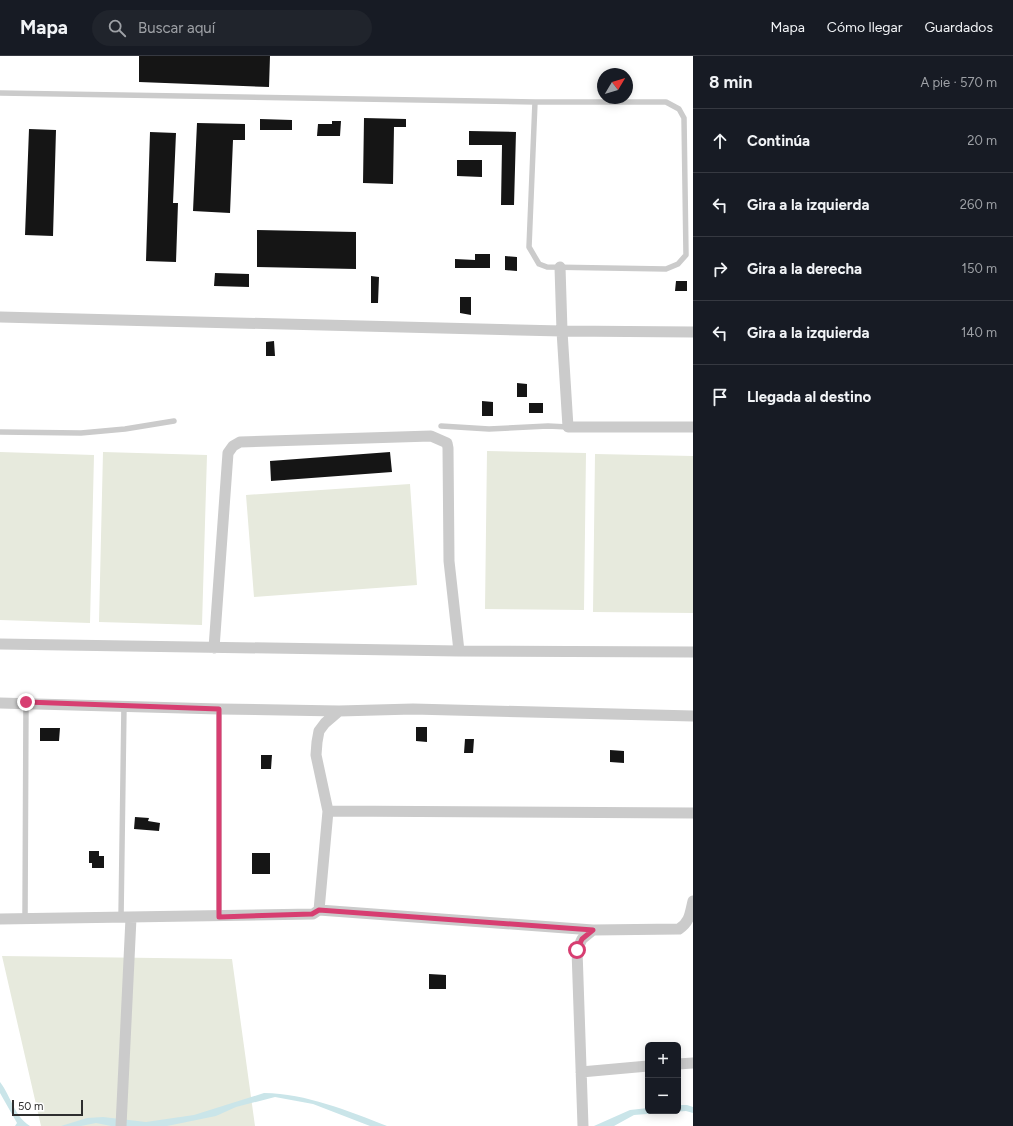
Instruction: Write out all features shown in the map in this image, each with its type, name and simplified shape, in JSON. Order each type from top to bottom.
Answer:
[{"type":"street","points":[[560,268],[568,427],[693,427]]},
{"type":"street","points":[[0,317],[562,331],[693,332]]},
{"type":"street","points":[[214,648],[228,453],[232,446],[240,442],[431,436],[447,443],[448,448],[450,561],[459,651]]},
{"type":"street","points":[[0,644],[459,651],[693,652]]},
{"type":"street","points":[[0,703],[26,702],[219,709],[339,711],[413,709],[693,716]]},
{"type":"street","points":[[319,910],[328,811],[316,755],[317,742],[319,731],[339,711]]},
{"type":"street","points":[[328,811],[693,813]]},
{"type":"street","points":[[0,919],[219,917],[312,914],[319,910],[593,930],[679,929],[687,924],[693,900]]},
{"type":"street","points":[[121,1126],[126,918]]},
{"type":"street","points":[[583,1126],[577,950],[582,939],[593,930]]},
{"type":"street","points":[[681,1064],[693,1063]]},
{"type":"street","points":[[581,1072],[645,1066]]},
{"type":"lane","points":[[0,93],[535,102],[666,102],[679,109],[684,118],[686,255],[678,264],[666,269],[560,268],[547,267],[539,264],[529,247],[535,102]]},
{"type":"lane","points":[[0,432],[81,433],[125,429],[174,421]]},
{"type":"lane","points":[[441,426],[489,430],[548,426],[568,427]]},
{"type":"lane","points":[[25,919],[26,702]]},
{"type":"lane","points":[[124,705],[126,918]]},
{"type":"lane","points":[[219,709],[219,917]]},
{"type":"shaded area","points":[[487,451],[586,453],[584,610],[485,609]]},
{"type":"shaded area","points":[[0,452],[94,455],[90,623],[0,620]]},
{"type":"shaded area","points":[[103,452],[207,455],[202,625],[99,622]]},
{"type":"shaded area","points":[[595,454],[693,456],[693,613],[593,612]]},
{"type":"shaded area","points":[[410,484],[417,585],[254,597],[246,495]]},
{"type":"shaded area","points":[[2,956],[232,959],[255,1126],[41,1126]]},
{"type":"water","points":[[0,1082],[20,1117],[30,1126],[15,1126],[17,1123],[0,1093]]},
{"type":"water","points":[[264,1093],[296,1096],[326,1104],[387,1126],[370,1126],[313,1104],[275,1097],[236,1107],[216,1116],[167,1126],[111,1126],[96,1123],[81,1126],[61,1126],[87,1118],[103,1117],[146,1122],[194,1115]]},
{"type":"water","points":[[681,1105],[693,1107],[693,1113],[681,1111]]},
{"type":"water","points":[[645,1108],[645,1114],[647,1114],[634,1115],[614,1126],[594,1126],[630,1110]]},
{"type":"building","points":[[139,56],[270,56],[269,87],[139,82]]},
{"type":"building","points":[[364,118],[406,119],[406,127],[394,127],[393,184],[363,183]]},
{"type":"building","points":[[260,119],[292,120],[292,130],[260,130]]},
{"type":"building","points":[[332,121],[341,121],[340,136],[317,136],[318,124],[332,124]]},
{"type":"building","points":[[197,123],[245,124],[245,140],[233,140],[230,213],[193,211]]},
{"type":"building","points":[[29,129],[56,130],[53,236],[25,235]]},
{"type":"building","points":[[469,131],[516,132],[514,205],[501,205],[502,145],[469,145]]},
{"type":"building","points":[[150,132],[176,133],[173,203],[178,203],[176,262],[146,261]]},
{"type":"building","points":[[457,160],[482,160],[482,177],[457,176]]},
{"type":"building","points":[[257,230],[356,232],[356,269],[257,267]]},
{"type":"building","points":[[475,254],[490,254],[490,268],[455,268],[455,259],[475,260]]},
{"type":"building","points":[[505,256],[517,257],[517,271],[505,270]]},
{"type":"building","points":[[215,273],[249,274],[249,287],[214,286]]},
{"type":"building","points":[[371,276],[379,277],[378,303],[371,303]]},
{"type":"building","points":[[676,281],[687,281],[687,291],[675,291]]},
{"type":"building","points":[[460,297],[471,297],[471,315],[460,313]]},
{"type":"building","points":[[274,341],[275,356],[266,356],[266,342]]},
{"type":"building","points":[[517,383],[527,384],[527,397],[517,397]]},
{"type":"building","points":[[482,401],[493,402],[493,416],[482,416]]},
{"type":"building","points":[[529,403],[543,403],[543,413],[529,413]]},
{"type":"building","points":[[390,452],[392,472],[271,481],[270,461]]},
{"type":"building","points":[[416,727],[427,727],[427,742],[416,741]]},
{"type":"building","points":[[40,728],[60,728],[59,741],[40,741]]},
{"type":"building","points":[[465,739],[474,739],[473,753],[464,753]]},
{"type":"building","points":[[610,750],[624,751],[624,763],[610,762]]},
{"type":"building","points":[[261,755],[272,755],[271,769],[261,769]]},
{"type":"building","points":[[135,817],[149,818],[148,821],[160,823],[159,831],[134,829]]},
{"type":"building","points":[[89,851],[99,851],[99,856],[104,856],[104,868],[92,868],[92,863],[89,863]]},
{"type":"building","points":[[252,853],[270,853],[270,874],[252,874]]},
{"type":"building","points":[[429,974],[446,975],[446,989],[429,989]]},
{"type":"route","points":[[26,702],[219,709],[219,917],[312,914],[319,910],[593,930],[580,941],[577,950]]}]
